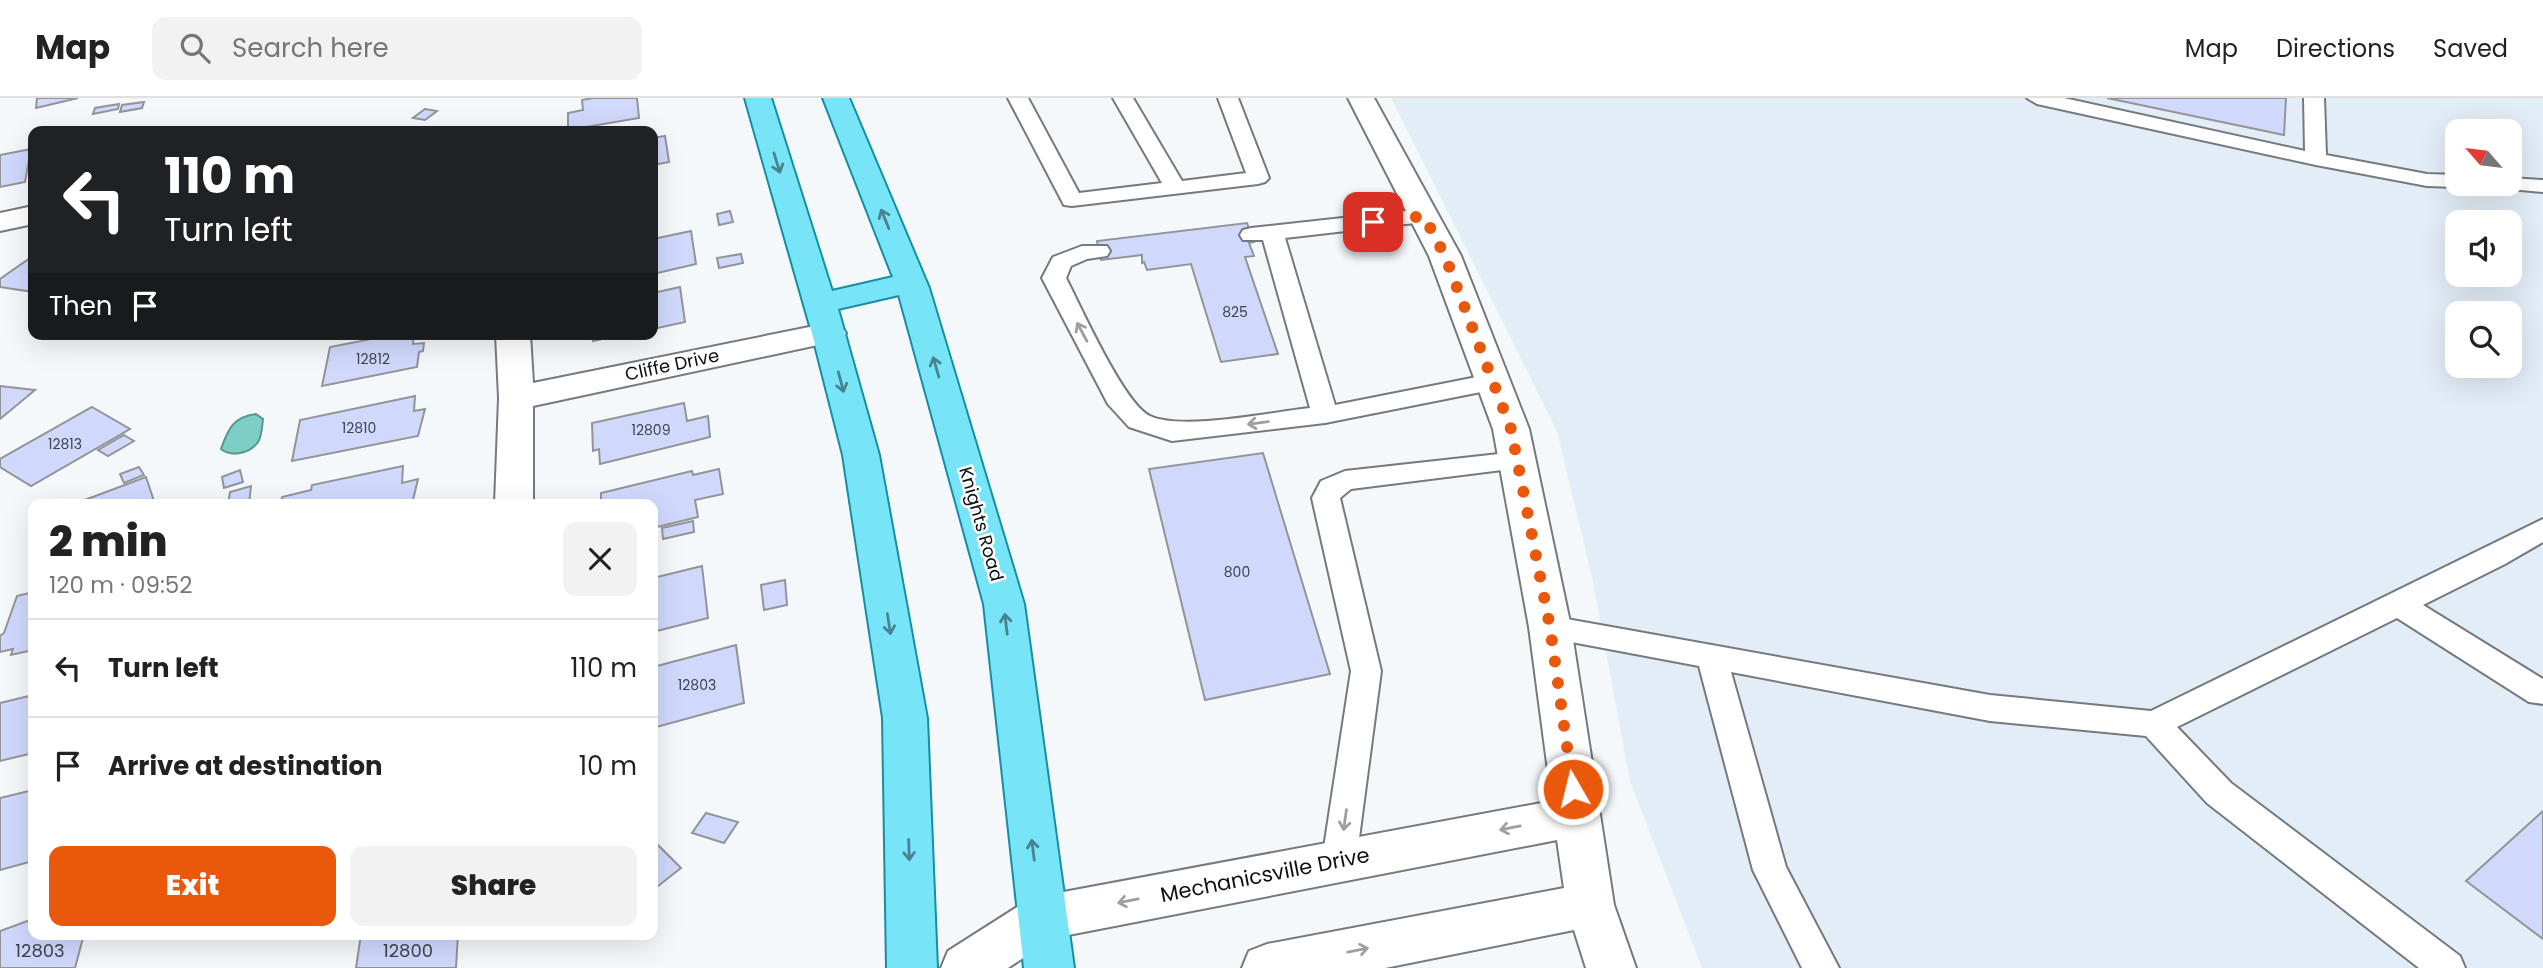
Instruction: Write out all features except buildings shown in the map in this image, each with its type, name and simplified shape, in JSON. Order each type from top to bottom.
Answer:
[{"type":"main road","points":[[758,98],[824,319],[861,455],[905,718],[912,968]]},
{"type":"main road","name":"Knights Road","points":[[836,98],[911,283],[1004,604],[1049,968]]},
{"type":"main road","points":[[824,319],[911,283]]},
{"type":"street","points":[[1361,98],[1445,256],[1511,429],[1550,627],[1590,905],[1611,968]]},
{"type":"street","points":[[0,222],[28,216]]},
{"type":"street","name":"Cliffe Drive","points":[[516,398],[824,319]]},
{"type":"street","points":[[513,340],[516,398],[514,499]]},
{"type":"street","name":"Mechanicsville Drive","points":[[966,968],[1042,918],[1577,816]]},
{"type":"street","points":[[1267,968],[1590,905]]},
{"type":"lane","points":[[1018,98],[1072,200],[1258,177],[1228,98]]},
{"type":"lane","points":[[1123,98],[1176,188]]},
{"type":"lane","points":[[2037,98],[2316,159],[2427,180],[2445,181]]},
{"type":"lane","points":[[2314,98],[2316,159]]},
{"type":"lane","points":[[2522,185],[2543,186]]},
{"type":"lane","points":[[1325,415],[1262,234],[1424,216]]},
{"type":"lane","points":[[1099,251],[1082,253],[1061,262],[1054,278],[1117,398],[1138,421],[1172,432],[1325,415],[1492,382]]},
{"type":"lane","points":[[1339,860],[1366,671],[1326,498],[1331,488],[1345,480],[1517,461]]},
{"type":"lane","points":[[1550,627],[1990,708],[2154,724],[2495,557],[2543,529]]},
{"type":"lane","points":[[2398,604],[2540,693]]},
{"type":"lane","points":[[1711,656],[1770,870],[1821,968]]},
{"type":"lane","points":[[2154,724],[2219,793],[2447,968]]},
{"type":"shaded area","points":[[1391,98],[2543,98],[2543,968],[1702,968],[1630,781],[1592,577],[1557,431]]},
{"type":"shaded area","points":[[256,414],[263,419],[260,437],[255,446],[245,452],[235,453],[221,449],[232,425],[242,418]]},
{"type":"route","points":[[1373,222],[1424,216],[1445,256],[1511,429],[1550,627],[1573,789]]}]
